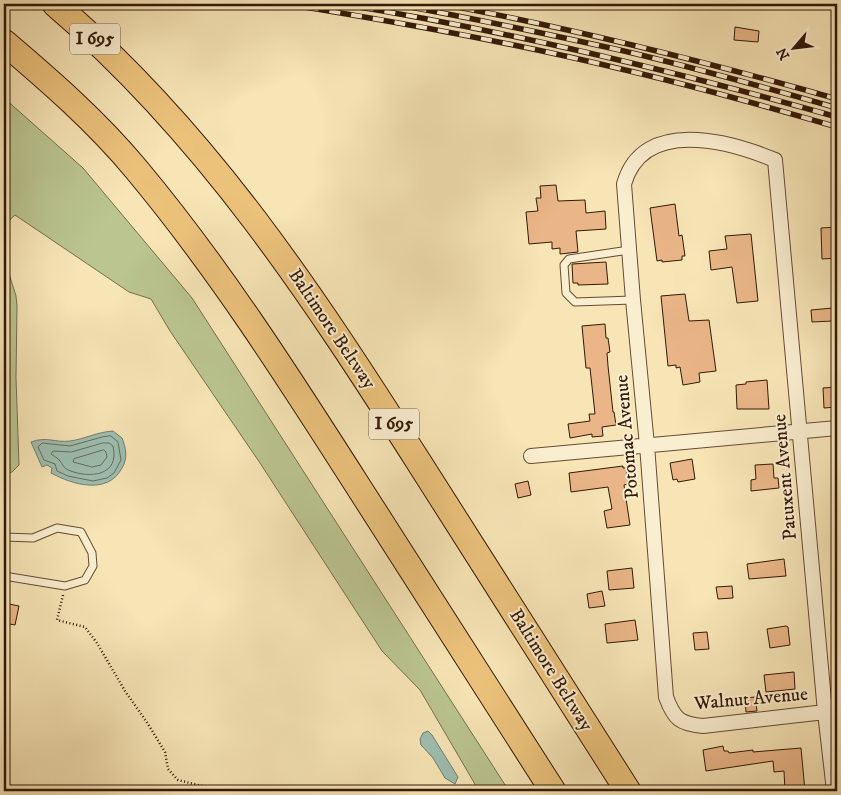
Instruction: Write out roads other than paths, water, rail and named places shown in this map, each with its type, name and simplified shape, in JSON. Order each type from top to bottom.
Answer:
[{"type":"highway","name":"Baltimore Beltway","points":[[56,4],[134,76],[183,130],[243,203],[309,294],[370,385],[628,791]]},
{"type":"highway","points":[[4,42],[82,113],[134,167],[192,239],[257,330],[552,791]]},
{"type":"street","name":"Patuxent Avenue","points":[[636,160],[643,153],[660,144],[692,140],[739,146],[775,160],[799,432],[831,711],[834,791]]},
{"type":"street","name":"Potomac Avenue","points":[[636,160],[628,171],[624,184],[647,445],[666,697],[672,713]]},
{"type":"street","points":[[531,456],[837,428]]},
{"type":"street","name":"Walnut Avenue","points":[[672,713],[686,724],[703,726],[831,711]]},
{"type":"lane","points":[[629,250],[569,259],[564,264],[566,293],[575,302],[633,300]]},
{"type":"lane","points":[[4,537],[33,538],[57,528],[82,532],[92,553],[93,566],[84,580],[65,586],[4,576]]},
{"type":"water","points":[[113,431],[122,438],[126,457],[122,468],[116,476],[108,482],[99,485],[79,484],[51,473],[52,468],[47,465],[42,467],[31,442],[37,440],[70,441]]},
{"type":"water","points":[[428,731],[458,777],[455,784],[445,778],[433,758],[421,745],[420,739],[423,733]]},
{"type":"railway","points":[[286,4],[454,33],[579,59],[702,89],[837,127]]},
{"type":"railway","points":[[341,4],[529,39],[591,53],[837,117]]},
{"type":"railway","points":[[394,4],[624,51],[705,71],[837,108]]},
{"type":"railway","points":[[442,4],[542,24],[641,47],[837,99]]}]
